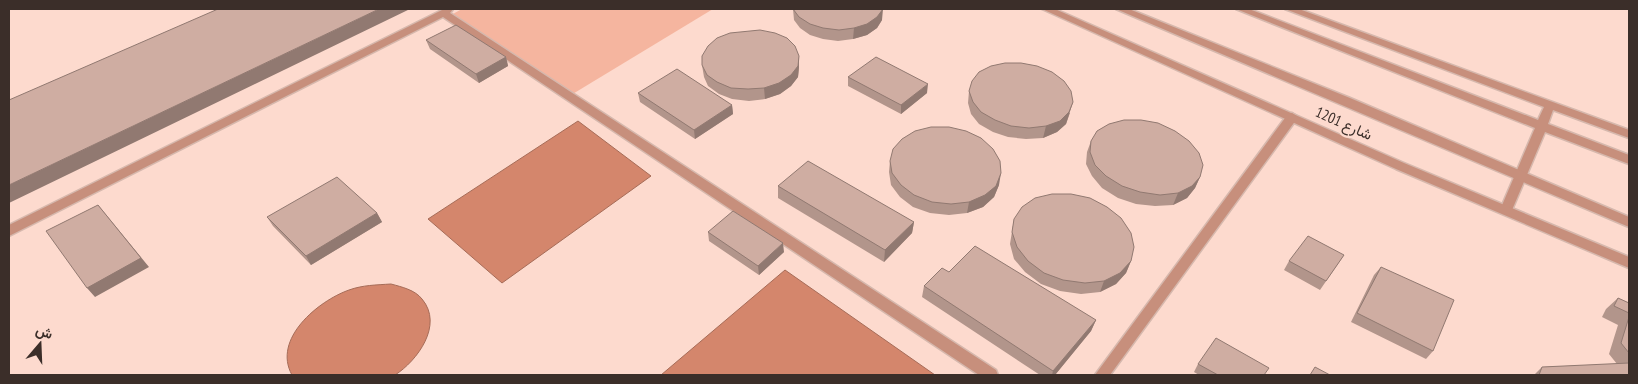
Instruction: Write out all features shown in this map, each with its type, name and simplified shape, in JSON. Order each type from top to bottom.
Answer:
[{"type":"street","name":"شارع 1201","points":[[1048,9],[1400,166],[1629,263]]},
{"type":"street","name":"شارع 1201","points":[[1122,9],[1337,97],[1629,222]]},
{"type":"street","points":[[1241,9],[1629,160]]},
{"type":"street","points":[[1290,9],[1629,134]]},
{"type":"street","points":[[9,231],[447,11],[991,375]]},
{"type":"street","points":[[1506,210],[1550,105]]},
{"type":"street","points":[[1102,375],[1292,118]]},
{"type":"shaded area","points":[[462,9],[713,9],[571,95],[451,15]]},
{"type":"shaded area","points":[[578,121],[651,176],[502,283],[428,219]]},
{"type":"shaded area","points":[[785,270],[935,375],[661,375]]},
{"type":"shaded area","points":[[391,284],[416,293],[428,309],[429,331],[425,342],[412,361],[395,375],[292,375],[287,361],[288,348],[293,335],[301,323],[312,312],[337,295],[349,290],[364,286]]},
{"type":"building","points":[[218,9],[379,9],[9,185],[9,100]]},
{"type":"building","points":[[793,9],[883,9],[877,17],[867,24],[839,30],[810,24],[799,17]]},
{"type":"building","points":[[456,25],[506,57],[476,74],[426,40]]},
{"type":"building","points":[[760,30],[787,38],[795,46],[799,56],[798,66],[791,75],[779,83],[764,88],[748,89],[731,88],[707,75],[702,65],[702,56],[708,46],[717,38],[730,33]]},
{"type":"building","points":[[876,57],[928,84],[901,105],[848,77]]},
{"type":"building","points":[[1005,63],[1037,66],[1052,72],[1064,81],[1071,91],[1073,102],[1069,112],[1060,121],[1046,126],[1029,128],[1011,126],[981,112],[973,102],[969,91],[972,81],[979,72],[991,66]]},
{"type":"building","points":[[677,69],[732,105],[694,130],[638,93]]},
{"type":"building","points":[[1124,120],[1158,123],[1175,131],[1189,141],[1199,153],[1203,165],[1200,177],[1192,186],[1178,193],[1160,195],[1140,192],[1122,186],[1106,176],[1095,165],[1090,152],[1091,141],[1097,131],[1109,124]]},
{"type":"building","points":[[931,127],[949,127],[966,131],[981,138],[993,149],[1000,161],[1001,173],[996,186],[985,195],[969,202],[951,204],[932,202],[914,195],[901,185],[892,173],[890,161],[893,149],[902,139],[915,131]]},
{"type":"building","points":[[808,161],[914,222],[885,250],[778,186]]},
{"type":"building","points":[[337,177],[377,213],[306,256],[267,217]]},
{"type":"building","points":[[1052,194],[1071,194],[1090,198],[1107,207],[1121,218],[1131,233],[1134,247],[1131,261],[1120,273],[1104,281],[1085,283],[1063,280],[1044,273],[1028,261],[1017,247],[1012,232],[1014,219],[1022,207],[1035,198]]},
{"type":"building","points":[[98,205],[141,258],[87,288],[46,231]]},
{"type":"building","points":[[733,211],[783,243],[758,266],[708,232]]},
{"type":"building","points":[[1308,236],[1344,255],[1326,281],[1289,261]]},
{"type":"building","points":[[975,246],[1096,320],[1053,371],[924,286],[942,268],[949,272]]},
{"type":"building","points":[[1381,267],[1454,300],[1433,351],[1357,313]]},
{"type":"building","points":[[1618,298],[1629,303],[1629,313],[1614,306]]},
{"type":"building","points":[[1629,317],[1629,353],[1621,343]]},
{"type":"building","points":[[1216,338],[1269,368],[1264,375],[1218,375],[1198,364]]},
{"type":"building","points":[[1629,363],[1629,375],[1539,375],[1542,367]]},
{"type":"building","points":[[1315,367],[1330,375],[1310,375]]}]
